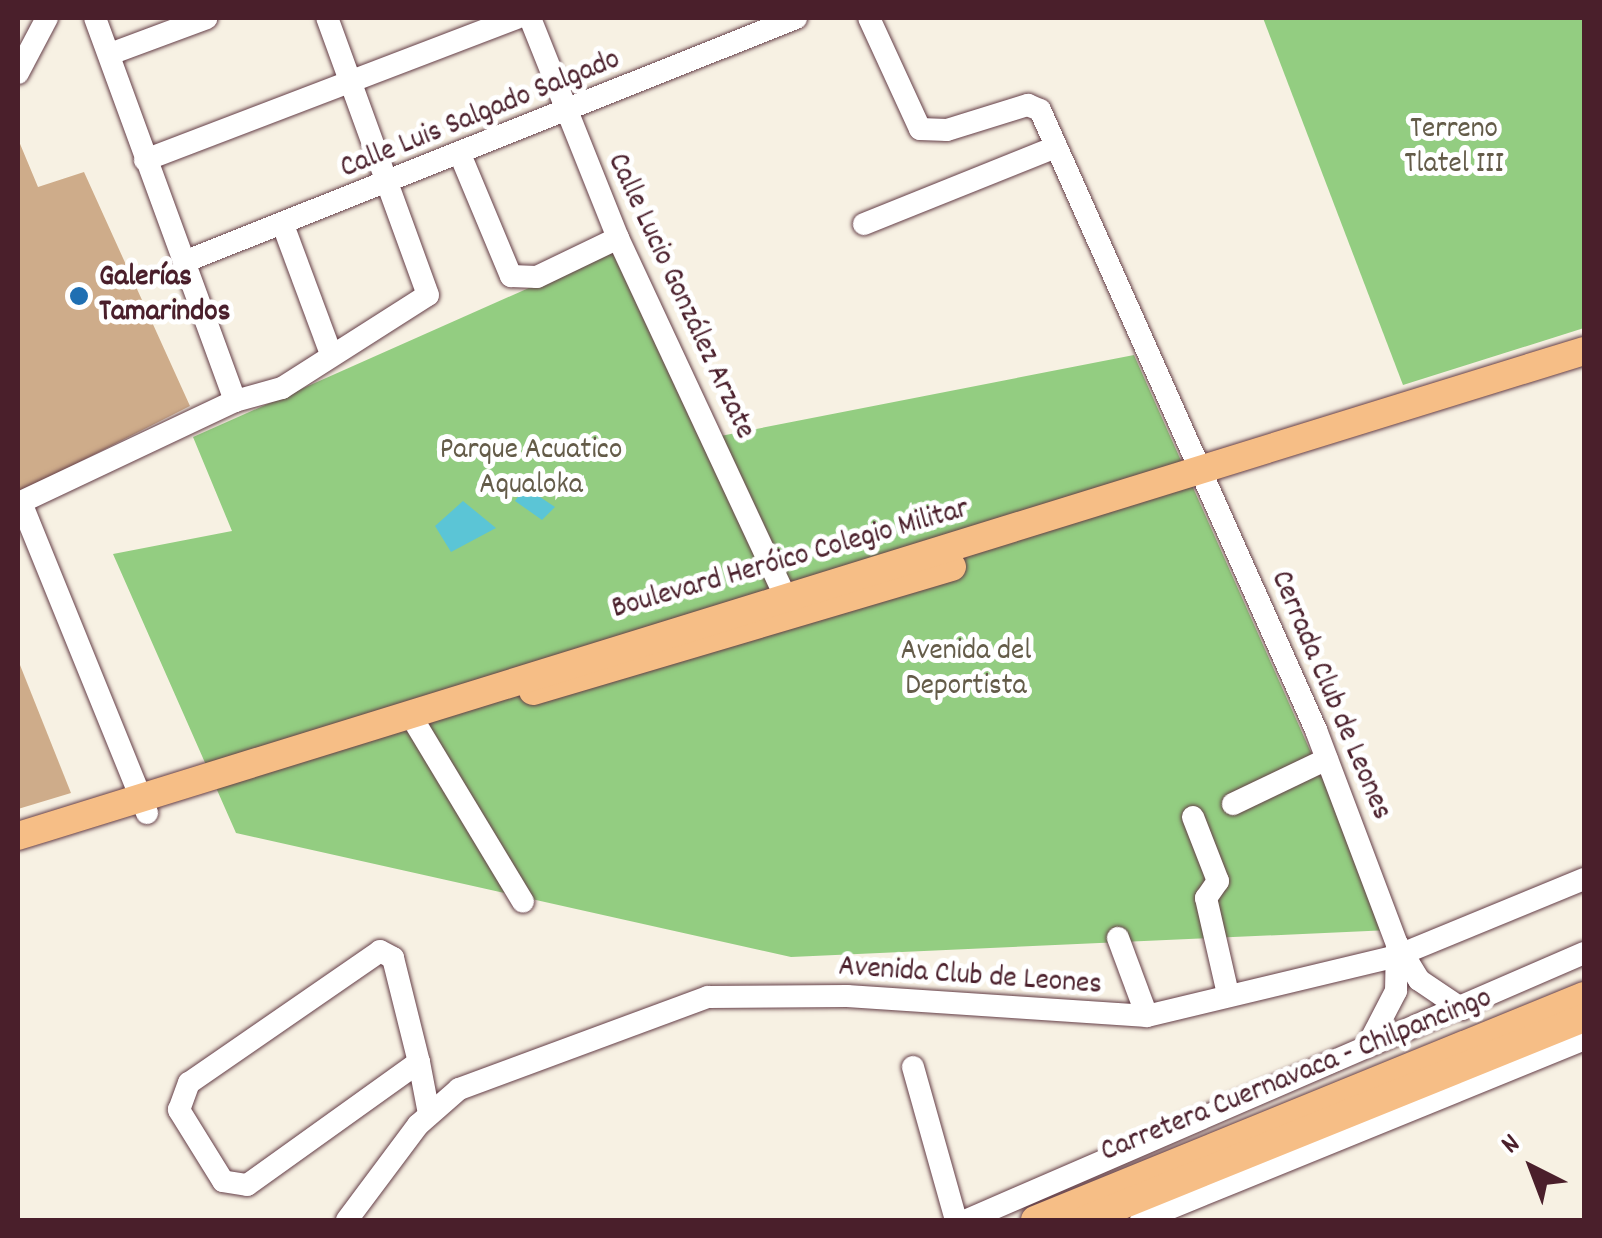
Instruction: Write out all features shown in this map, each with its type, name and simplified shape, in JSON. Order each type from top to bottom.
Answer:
[{"type":"main road","name":"Boulevard Heróico Colegio Militar","points":[[18,836],[424,724],[1202,482],[1584,351]]},
{"type":"main road","name":"Boulevard Heróico Colegio Militar","points":[[18,856],[143,804],[785,596],[1202,482],[1584,371]]},
{"type":"main road","name":"Carretera Cuernavaca - Chilpancingo","points":[[1036,1220],[1584,996]]},
{"type":"main road","name":"Carretera Cuernavaca - Chilpancingo","points":[[1085,1220],[1584,1018]]},
{"type":"street","points":[[18,72],[47,18]]},
{"type":"street","points":[[95,18],[235,401]]},
{"type":"street","points":[[110,54],[206,18]]},
{"type":"street","points":[[143,804],[20,502],[235,401],[282,388],[330,354],[394,324],[428,295],[327,18]]},
{"type":"street","points":[[145,160],[352,85],[517,18]]},
{"type":"street","name":"Calle Lucio González Arzate","points":[[530,18],[565,117],[618,238],[785,596]]},
{"type":"street","name":"Calle Luis Salgado Salgado","points":[[184,262],[462,159],[796,18]]},
{"type":"street","name":"Cerrada Club de Leones","points":[[869,18],[920,129],[947,130],[1028,105],[1040,110],[1327,759],[1399,951],[1419,980],[1462,1010]]},
{"type":"street","points":[[864,224],[1056,147]]},
{"type":"street","points":[[462,159],[511,276],[537,276],[618,238]]},
{"type":"street","points":[[283,225],[330,354]]},
{"type":"street","points":[[424,724],[448,774],[523,902]]},
{"type":"street","points":[[1233,804],[1327,759]]},
{"type":"street","points":[[1193,817],[1218,881],[1206,898],[1228,994]]},
{"type":"street","name":"Avenida Club de Leones","points":[[347,1220],[423,1120],[490,1072],[708,997],[847,996],[1147,1016],[1399,951],[1584,879]]},
{"type":"street","points":[[1118,938],[1147,1016]]},
{"type":"street","points":[[414,1065],[234,1187],[179,1110],[189,1083],[380,951],[392,958],[414,1065],[423,1120]]},
{"type":"street","points":[[1366,1046],[1386,1021],[1399,951]]},
{"type":"street","points":[[967,1220],[1366,1046],[1462,1010],[1584,953]]},
{"type":"street","points":[[1142,1220],[1584,1039]]},
{"type":"street","points":[[912,1067],[956,1220]]},
{"type":"green space","name":"Terreno Tlatel III","points":[[1263,18],[1584,18],[1584,328],[1403,385]]},
{"type":"green space","name":"Avenida del Deportista","points":[[612,251],[700,440],[1134,355],[1390,930],[791,957],[236,833],[113,554],[232,531],[193,437]]},
{"type":"water","points":[[525,487],[555,507],[542,520],[515,501]]},
{"type":"water","points":[[463,501],[496,528],[451,552],[435,526]]},
{"type":"building","name":"Galerías Tamarindos","points":[[18,139],[38,187],[84,172],[190,406],[18,493]]},
{"type":"building","points":[[18,660],[71,793],[18,809]]},
{"type":"place","name":"Galerías Tamarindos","points":[[79,296]]},
{"type":"park label","name":"Parque Acuatico Aqualoka","points":[[531,469]]}]
